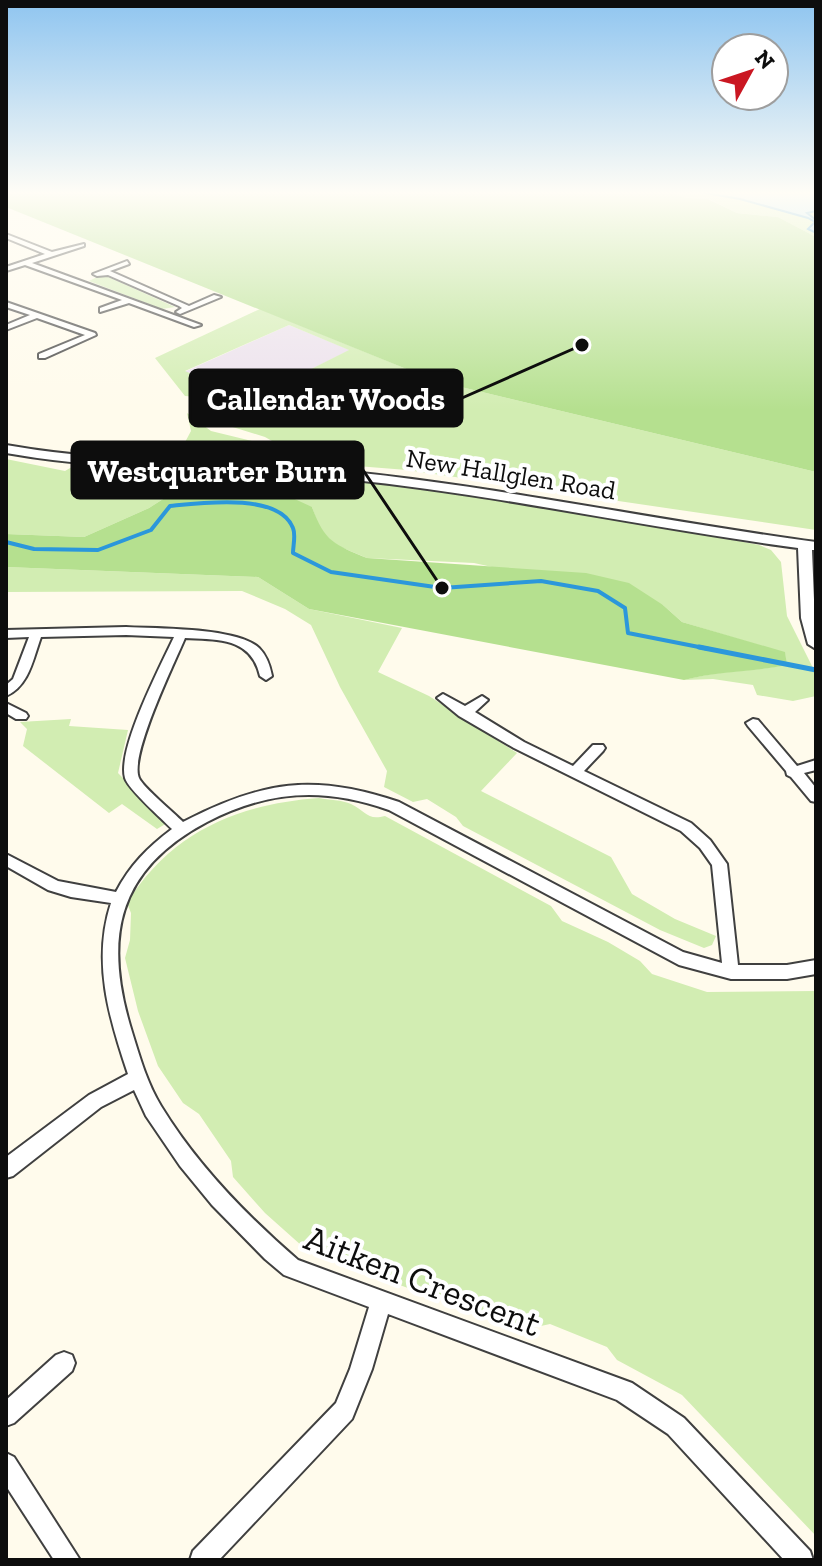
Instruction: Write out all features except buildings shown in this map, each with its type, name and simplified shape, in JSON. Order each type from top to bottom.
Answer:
[{"type":"street","points":[[29,264],[197,325]]},
{"type":"street","points":[[78,281],[124,264]]},
{"type":"street","points":[[97,274],[109,273],[182,304],[186,307],[184,311]]},
{"type":"street","points":[[173,316],[217,297]]},
{"type":"street","points":[[103,310],[130,300]]},
{"type":"street","points":[[6,304],[92,335],[42,356]]},
{"type":"street","points":[[6,328],[43,317]]},
{"type":"street","name":"New Hallglen Road","points":[[6,449],[78,461],[284,468],[435,484],[811,546]]},
{"type":"street","points":[[811,546],[806,589],[816,644]]},
{"type":"street","points":[[6,634],[126,631],[217,637],[252,646],[265,661],[266,676]]},
{"type":"street","points":[[6,692],[19,681],[36,633]]},
{"type":"street","points":[[181,634],[133,749],[128,771],[132,780],[181,829]]},
{"type":"street","points":[[443,698],[464,713],[574,773],[686,827],[705,844],[719,864],[731,972]]},
{"type":"street","points":[[464,713],[482,700]]},
{"type":"street","points":[[6,707],[21,716]]},
{"type":"street","points":[[753,723],[816,797]]},
{"type":"street","points":[[574,773],[598,748]]},
{"type":"street","points":[[792,772],[816,765]]},
{"type":"street","name":"Aitken Crescent","points":[[801,1560],[676,1426],[624,1391],[291,1268],[246,1230],[157,1117],[138,1078],[121,1030],[112,986],[108,935],[118,898],[135,871],[181,829],[247,798],[310,788],[344,789],[394,806],[679,958],[731,972],[787,972],[816,967]]},
{"type":"street","points":[[6,860],[19,865],[41,881],[72,893],[118,898]]},
{"type":"street","points":[[6,1169],[64,1122],[138,1078]]},
{"type":"street","points":[[202,1560],[344,1411],[361,1369],[381,1301]]},
{"type":"street","points":[[6,1415],[64,1363]]},
{"type":"street","points":[[6,1465],[68,1560]]},
{"type":"shaded area","points":[[289,325],[350,350],[210,420],[203,417],[228,404],[184,372]]},
{"type":"green space","points":[[147,264],[816,264],[816,472],[436,381]]},
{"type":"green space","points":[[106,276],[175,307],[162,309],[89,281]]},
{"type":"green space","points":[[260,309],[436,381],[816,472],[816,530],[407,470],[281,460],[279,445],[265,437],[210,420],[349,350],[289,325],[185,371],[231,391],[229,404],[203,417],[194,406],[202,401],[198,397],[185,396],[155,358]]},
{"type":"green space","points":[[187,413],[211,431],[252,441],[256,459],[166,456],[183,446],[191,431]]},
{"type":"green space","points":[[6,459],[65,471],[77,464],[279,473],[399,483],[534,502],[759,545],[771,550],[781,562],[787,616],[816,674],[816,696],[793,701],[757,695],[753,685],[713,679],[684,680],[786,665],[785,653],[682,622],[663,605],[474,563],[367,558],[338,546],[320,530],[312,507],[174,492],[149,508],[84,537],[6,534]]},
{"type":"green space","points":[[218,488],[273,489],[312,507],[326,535],[367,558],[586,573],[629,583],[663,605],[682,622],[785,652],[787,665],[684,680],[309,609],[258,577],[6,567],[6,534],[84,537],[149,508],[174,492]]},
{"type":"green space","points":[[6,567],[258,577],[309,609],[402,628],[378,672],[429,696],[517,753],[481,791],[611,857],[632,894],[675,919],[716,936],[712,945],[704,948],[660,930],[463,826],[456,817],[427,799],[413,802],[384,787],[387,771],[340,687],[311,625],[285,609],[242,591],[6,592]]},
{"type":"green space","points":[[71,719],[69,726],[128,730],[118,773],[167,823],[157,829],[122,804],[109,813],[23,746],[27,729],[20,722]]},
{"type":"green space","points":[[319,798],[348,803],[370,816],[385,816],[551,906],[562,921],[608,942],[640,961],[652,974],[707,992],[816,991],[816,1536],[682,1395],[617,1360],[607,1347],[550,1324],[527,1329],[330,1261],[302,1246],[265,1213],[233,1177],[231,1161],[199,1114],[183,1103],[158,1066],[138,1011],[125,958],[130,940],[131,913],[127,903],[164,857],[209,826],[261,807]]},
{"type":"waterway","points":[[6,542],[34,549],[98,550],[151,530],[170,506],[218,502],[256,504],[285,517],[294,531],[293,553],[331,572],[442,588],[541,581],[598,591],[625,608],[628,633],[709,649]]},
{"type":"waterway","points":[[699,647],[816,670]]},
{"type":"place","name":"Callendar Woods","points":[[582,345]]},
{"type":"place","name":"Westquarter Burn","points":[[442,588]]}]
